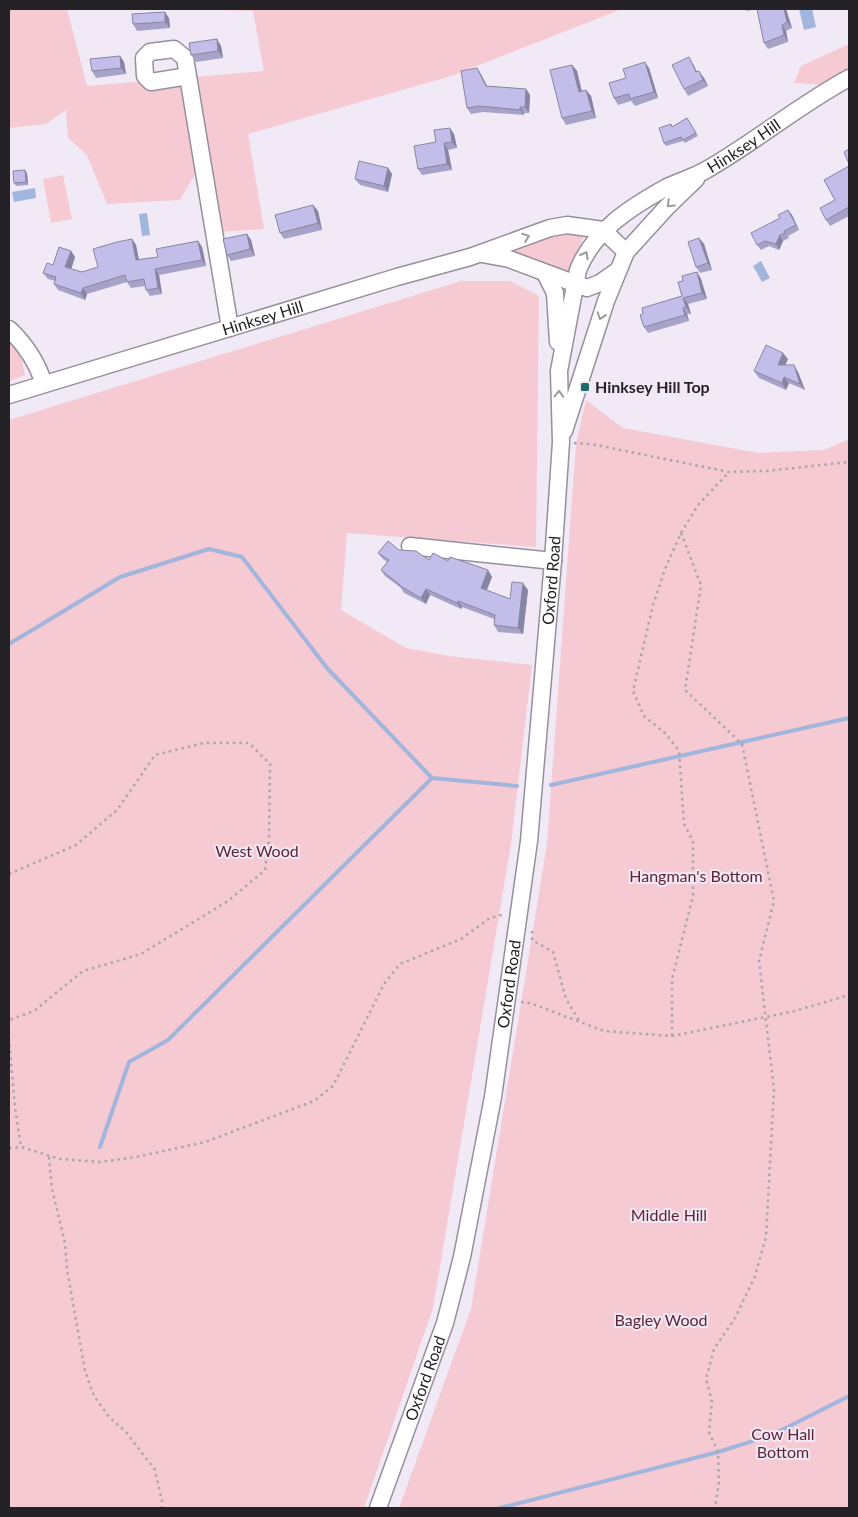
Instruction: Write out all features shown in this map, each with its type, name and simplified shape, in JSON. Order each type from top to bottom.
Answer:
[{"type":"street","points":[[188,76],[230,328]]},
{"type":"street","name":"Hinksey Hill","points":[[634,207],[669,186],[705,171],[804,104],[849,78]]},
{"type":"street","name":"Oxford Road","points":[[560,442],[617,270],[626,252],[666,208],[705,171]]},
{"type":"street","name":"Oxford Road","points":[[560,371],[575,285],[584,255],[604,230],[634,207]]},
{"type":"street","name":"Hinksey Hill","points":[[9,395],[480,254],[550,228],[567,224],[604,230]]},
{"type":"street","points":[[604,230],[626,252]]},
{"type":"street","name":"Hinksey Hill","points":[[480,254],[509,259],[575,285]]},
{"type":"street","points":[[575,285],[587,288],[600,283],[617,270]]},
{"type":"street","name":"Oxford Road","points":[[378,1508],[445,1323],[462,1257],[494,1097],[529,842],[553,561],[560,442],[560,371],[555,293],[545,273]]},
{"type":"street","points":[[9,329],[26,347],[38,367],[44,384]]},
{"type":"street","points":[[410,546],[553,561]]},
{"type":"path","points":[[560,442],[591,444],[729,472],[766,472],[849,462]]},
{"type":"path","points":[[672,1036],[672,979],[693,896],[693,841],[684,824],[679,751],[666,734],[644,716],[633,691],[653,605],[665,569],[681,533],[698,505],[729,472]]},
{"type":"path","points":[[681,533],[701,585],[685,690],[742,744],[774,902],[759,961],[774,1089],[766,1237],[755,1276],[735,1318],[714,1349],[706,1379],[712,1401],[709,1432],[718,1452],[719,1482],[715,1508]]},
{"type":"path","points":[[9,874],[76,845],[117,810],[155,755],[204,743],[249,743],[270,764],[269,840],[265,870],[228,900],[141,954],[83,972],[34,1011],[9,1020]]},
{"type":"path","points":[[9,1148],[21,1147],[49,1157],[100,1162],[136,1157],[205,1142],[314,1101],[333,1086],[384,984],[400,964],[461,939],[501,913],[532,918],[532,940],[553,952],[566,999],[580,1022]]},
{"type":"path","points":[[521,1002],[530,1003],[604,1031],[672,1036],[767,1017],[849,995]]},
{"type":"path","points":[[9,1038],[15,1108],[21,1147]]},
{"type":"path","points":[[49,1157],[52,1189],[65,1243],[85,1371],[94,1396],[109,1416],[126,1432],[155,1470],[162,1508]]},
{"type":"green space","points":[[9,9],[67,9],[87,86],[264,71],[253,11],[183,9],[622,9],[451,76],[248,134],[264,229],[219,232],[197,171],[180,200],[107,204],[87,155],[68,138],[66,110],[46,124],[9,128]]},
{"type":"green space","points":[[849,44],[849,86],[794,83],[801,66]]},
{"type":"green space","points":[[63,175],[72,219],[51,223],[43,179]]},
{"type":"green space","points":[[562,233],[585,234],[567,275],[515,255],[513,249]]},
{"type":"green space","name":"West Wood","points":[[461,281],[510,281],[539,296],[536,547],[347,533],[341,610],[406,648],[449,656],[532,665],[511,844],[433,1308],[364,1508],[9,1508],[9,420]]},
{"type":"green space","points":[[9,340],[21,357],[25,375],[9,381]]},
{"type":"green space","name":"Bagley Wood","points":[[586,400],[623,428],[758,453],[824,450],[849,439],[849,1508],[399,1508],[471,1309],[547,844],[576,444]]},
{"type":"water","points":[[799,9],[812,9],[816,27],[804,30]]},
{"type":"water","points":[[35,188],[36,198],[14,202],[12,192]]},
{"type":"water","points":[[147,213],[150,235],[142,236],[139,214]]},
{"type":"water","points":[[761,261],[770,278],[762,282],[753,266]]},
{"type":"building","points":[[757,9],[784,9],[787,22],[782,25],[784,35],[764,43]]},
{"type":"building","points":[[165,12],[165,22],[133,24],[132,14]]},
{"type":"building","points":[[217,39],[218,51],[191,55],[189,43]]},
{"type":"building","points":[[120,56],[121,68],[92,71],[90,59]]},
{"type":"building","points":[[689,57],[696,72],[699,71],[703,80],[684,89],[672,65]]},
{"type":"building","points":[[645,62],[654,92],[630,99],[629,94],[614,98],[609,83],[626,78],[623,69]]},
{"type":"building","points":[[572,65],[579,92],[586,90],[592,111],[562,118],[550,70]]},
{"type":"building","points":[[477,68],[486,86],[526,89],[525,107],[520,107],[520,110],[479,106],[467,108],[461,71]]},
{"type":"building","points":[[687,118],[696,133],[683,140],[681,137],[664,143],[659,128],[671,124],[672,127]]},
{"type":"building","points":[[450,128],[452,142],[444,143],[447,164],[418,169],[414,146],[436,142],[434,130]]},
{"type":"building","points":[[849,149],[849,164],[844,152]]},
{"type":"building","points":[[359,161],[388,168],[384,186],[355,179]]},
{"type":"building","points":[[849,166],[849,207],[826,220],[820,208],[835,200],[824,180]]},
{"type":"building","points":[[25,170],[26,182],[14,183],[13,171]]},
{"type":"building","points":[[313,205],[318,223],[280,233],[275,215]]},
{"type":"building","points":[[788,210],[796,225],[784,231],[785,233],[780,235],[776,244],[765,241],[757,245],[751,233],[780,218],[778,215]]},
{"type":"building","points":[[247,234],[250,249],[227,255],[223,239]]},
{"type":"building","points":[[699,238],[708,263],[696,267],[688,242]]},
{"type":"building","points":[[132,239],[136,260],[158,257],[156,249],[198,241],[202,260],[155,269],[158,288],[146,290],[144,279],[127,282],[125,275],[83,288],[81,293],[54,284],[56,277],[43,273],[47,263],[53,265],[59,247],[71,251],[65,267],[82,272],[98,267],[93,249]]},
{"type":"building","points":[[697,272],[702,293],[683,298],[686,307],[683,308],[685,315],[644,327],[640,315],[643,314],[642,308],[682,296],[678,282],[683,281],[682,276]]},
{"type":"building","points":[[766,345],[783,353],[778,365],[794,365],[800,384],[784,377],[782,383],[754,371]]},
{"type":"building","points":[[388,541],[399,550],[416,551],[429,560],[433,553],[448,561],[450,557],[488,570],[481,588],[510,599],[512,582],[523,583],[518,628],[494,625],[495,615],[458,601],[457,603],[426,589],[421,598],[400,586],[381,570],[389,560],[378,553]]},
{"type":"waterway","points":[[9,644],[120,577],[209,549],[242,557],[327,668],[432,778]]},
{"type":"waterway","points":[[551,785],[849,718]]},
{"type":"waterway","points":[[100,1147],[129,1062],[168,1040],[432,778],[517,786]]},
{"type":"waterway","points":[[500,1508],[718,1452],[772,1435],[849,1396]]},
{"type":"place","name":"Hinksey Hill Top","points":[[585,387]]},
{"type":"park label","name":"Hangman's Bottom","points":[[696,876]]},
{"type":"park label","name":"Middle Hill","points":[[669,1215]]},
{"type":"park label","name":"Cow Hall Bottom","points":[[783,1443]]}]
